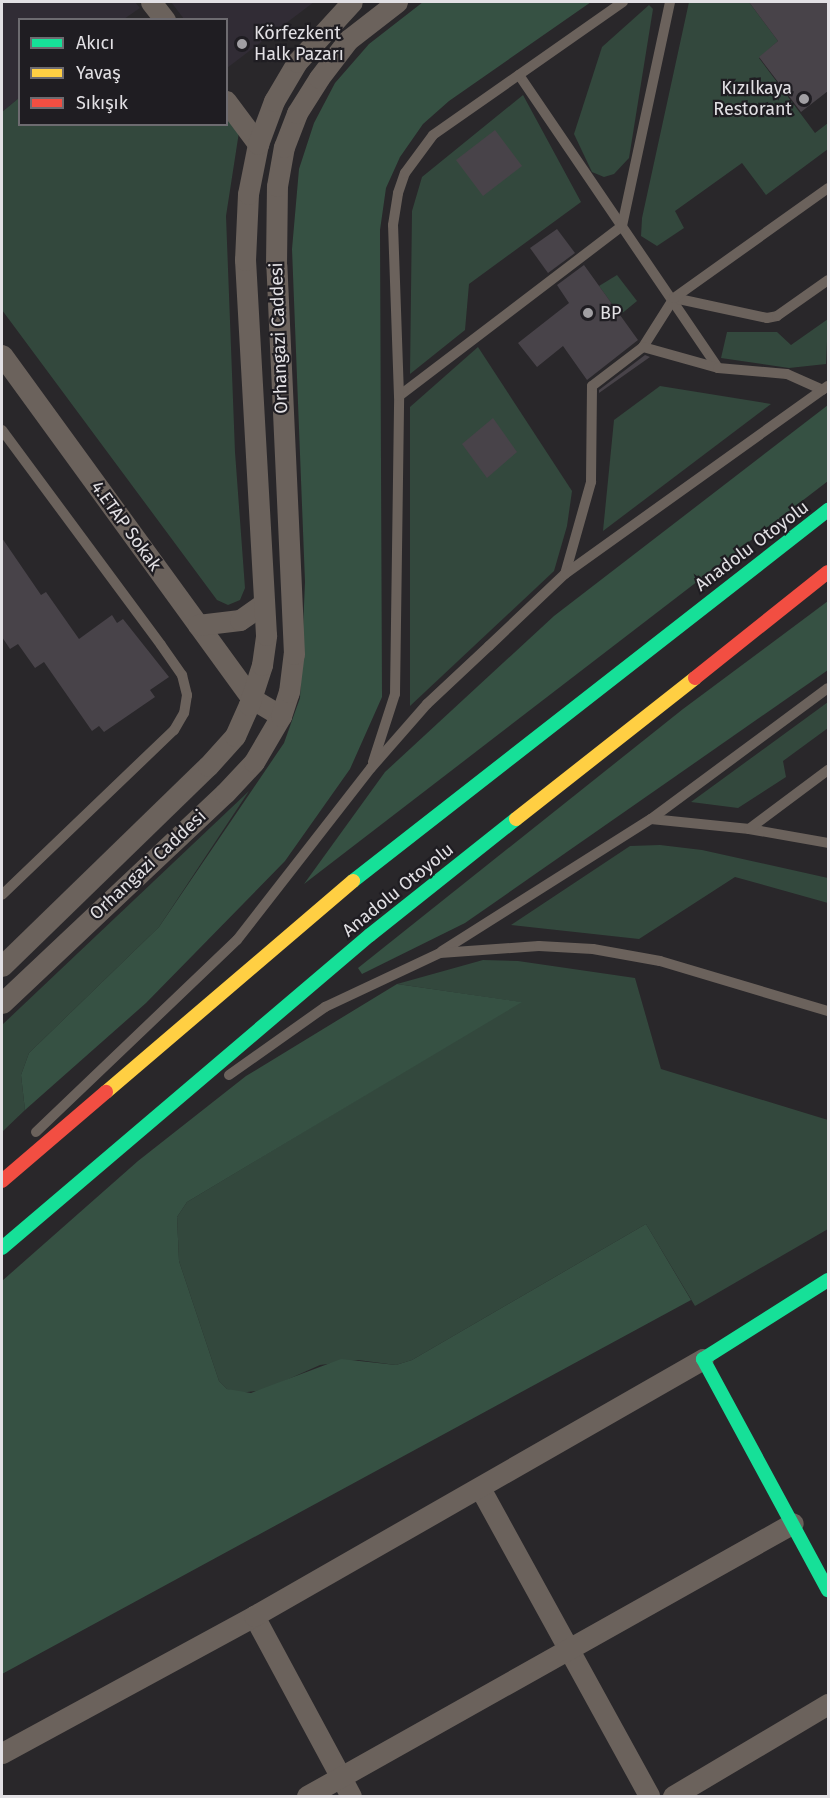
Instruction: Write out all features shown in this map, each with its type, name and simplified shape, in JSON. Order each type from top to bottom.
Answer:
[{"type":"main road","name":"Anadolu Otoyolu","points":[[2,1181],[397,844],[828,510]]},
{"type":"main road","name":"Anadolu Otoyolu","points":[[2,1248],[60,1196],[380,927],[828,572]]},
{"type":"main road","points":[[828,1280],[703,1359],[828,1590]]},
{"type":"street","points":[[152,2],[164,18]]},
{"type":"street","name":"Orhangazi Caddesi","points":[[2,966],[213,761],[235,736],[251,698],[262,665],[264,603],[245,260],[248,194],[258,144],[274,101],[297,62],[352,2]]},
{"type":"street","name":"Orhangazi Caddesi","points":[[2,1003],[225,793],[254,762],[281,716],[289,692],[294,654],[276,265],[277,186],[285,147],[297,113],[319,78],[348,40],[397,2]]},
{"type":"street","points":[[228,104],[258,144]]},
{"type":"street","name":"4.ETAP Sokak","points":[[2,355],[251,698]]},
{"type":"street","points":[[198,625],[240,620],[264,603]]},
{"type":"street","points":[[251,698],[281,716]]},
{"type":"street","points":[[2,1753],[255,1616],[703,1359]]},
{"type":"street","points":[[480,1488],[649,1797]]},
{"type":"street","points":[[307,1797],[793,1523]]},
{"type":"street","points":[[255,1616],[351,1797]]},
{"type":"street","points":[[673,1797],[828,1704]]},
{"type":"lane","points":[[371,768],[395,694],[399,396],[393,225],[405,173],[433,135],[623,2]]},
{"type":"lane","points":[[399,396],[622,226],[670,2]]},
{"type":"lane","points":[[519,75],[674,298],[718,368]]},
{"type":"lane","points":[[565,574],[591,482],[592,386],[643,347],[674,298],[828,188]]},
{"type":"lane","points":[[674,298],[767,318],[777,315],[828,280]]},
{"type":"lane","points":[[643,347],[718,368],[788,374],[826,388]]},
{"type":"lane","points":[[26,1141],[237,940],[305,858],[371,768],[427,704],[565,574],[826,388]]},
{"type":"lane","points":[[2,430],[162,645],[182,675],[187,695],[184,713],[174,730],[2,895]]},
{"type":"lane","points":[[221,1081],[325,1007],[440,953],[651,819],[828,688]]},
{"type":"lane","points":[[749,829],[828,770]]},
{"type":"lane","points":[[651,819],[749,829],[828,843]]},
{"type":"lane","points":[[440,953],[539,946],[593,949],[660,961],[828,1011]]},
{"type":"lane","points":[[60,1196],[202,1095]]},
{"type":"shaded area","points":[[2,2],[135,2],[140,8],[125,18],[18,18],[18,99],[2,112]]},
{"type":"shaded area","name":"Körfezkent Halk Pazarı","points":[[171,2],[314,2],[228,67],[228,18],[183,18]]},
{"type":"green space","points":[[423,2],[591,2],[449,101],[423,124],[400,157],[386,188],[380,230],[382,697],[350,769],[285,861],[146,1003],[25,1110],[21,1075],[29,1053],[159,927],[284,743],[300,698],[305,582],[292,249],[299,169],[314,123],[335,83],[369,44]]},
{"type":"green space","points":[[689,2],[749,2],[778,41],[759,58],[815,133],[828,123],[828,149],[766,195],[742,163],[675,211],[684,228],[657,246],[641,236],[642,218]]},
{"type":"green space","points":[[649,5],[653,9],[629,158],[614,174],[604,177],[592,172],[574,134],[602,47]]},
{"type":"green space","points":[[523,95],[581,202],[469,284],[465,330],[410,374],[412,211],[422,177]]},
{"type":"green space","points":[[18,99],[18,126],[228,126],[228,117],[239,132],[226,216],[235,452],[245,588],[240,600],[228,605],[217,600],[2,310],[2,112]]},
{"type":"green space","points":[[617,275],[637,301],[620,315],[599,286]]},
{"type":"green space","points":[[828,319],[826,364],[789,368],[721,358],[727,332],[777,332],[791,345]]},
{"type":"green space","points":[[478,347],[572,491],[567,526],[554,571],[410,706],[410,407]]},
{"type":"green space","points":[[660,386],[771,404],[603,531],[614,420]]},
{"type":"green space","points":[[828,405],[828,481],[304,884],[385,772],[554,616]]},
{"type":"green space","points":[[828,601],[828,670],[465,923],[362,974],[358,968],[683,709]]},
{"type":"green space","points":[[828,702],[828,728],[783,761],[786,777],[738,808],[691,802]]},
{"type":"green space","points":[[249,791],[159,927],[29,1053],[21,1075],[25,1110],[2,1132],[2,1025]]},
{"type":"green space","points":[[660,845],[702,850],[828,878],[828,903],[735,877],[639,939],[511,925],[630,846]]},
{"type":"green space","points":[[483,960],[518,961],[635,978],[661,1069],[828,1120],[828,1229],[695,1306],[646,1224],[412,1360],[396,1365],[358,1360],[320,1365],[264,1390],[239,1393],[227,1389],[219,1381],[179,1261],[177,1217],[187,1202],[520,1002],[397,984]]},
{"type":"green space","points":[[397,984],[522,1002],[187,1202],[177,1217],[179,1261],[219,1381],[227,1389],[251,1393],[341,1359],[396,1365],[412,1360],[646,1224],[691,1300],[2,1674],[2,1281],[138,1161],[246,1076]]},
{"type":"building","points":[[749,2],[828,2],[828,91],[801,112],[759,57],[778,41]]},
{"type":"building","points":[[495,130],[522,166],[483,196],[456,160]]},
{"type":"building","points":[[557,229],[575,253],[548,273],[530,248]]},
{"type":"building","points":[[584,265],[638,340],[587,380],[563,346],[537,367],[518,343],[569,303],[557,285]]},
{"type":"building","points":[[645,355],[650,357],[599,393],[599,390]]},
{"type":"building","points":[[493,418],[517,452],[487,478],[462,444]]},
{"type":"building","points":[[2,538],[41,595],[46,592],[79,639],[112,615],[117,623],[123,619],[169,677],[150,690],[155,697],[104,732],[99,726],[92,731],[44,662],[35,668],[18,644],[10,649],[2,637]]},
{"type":"traffic: fast","points":[[353,881],[828,510]]},
{"type":"traffic: fast","points":[[2,1248],[370,935],[516,819]]},
{"type":"traffic: fast","points":[[828,1280],[703,1359],[828,1590]]},
{"type":"traffic: slow","points":[[516,819],[695,678]]},
{"type":"traffic: slow","points":[[106,1092],[353,881]]},
{"type":"traffic: jam","points":[[695,678],[828,572]]},
{"type":"traffic: jam","points":[[2,1181],[106,1092]]},
{"type":"place","name":"Körfezkent Halk Pazarı","points":[[242,44]]},
{"type":"place","name":"Kızılkaya Restorant","points":[[804,99]]},
{"type":"place","name":"BP","points":[[588,313]]}]
